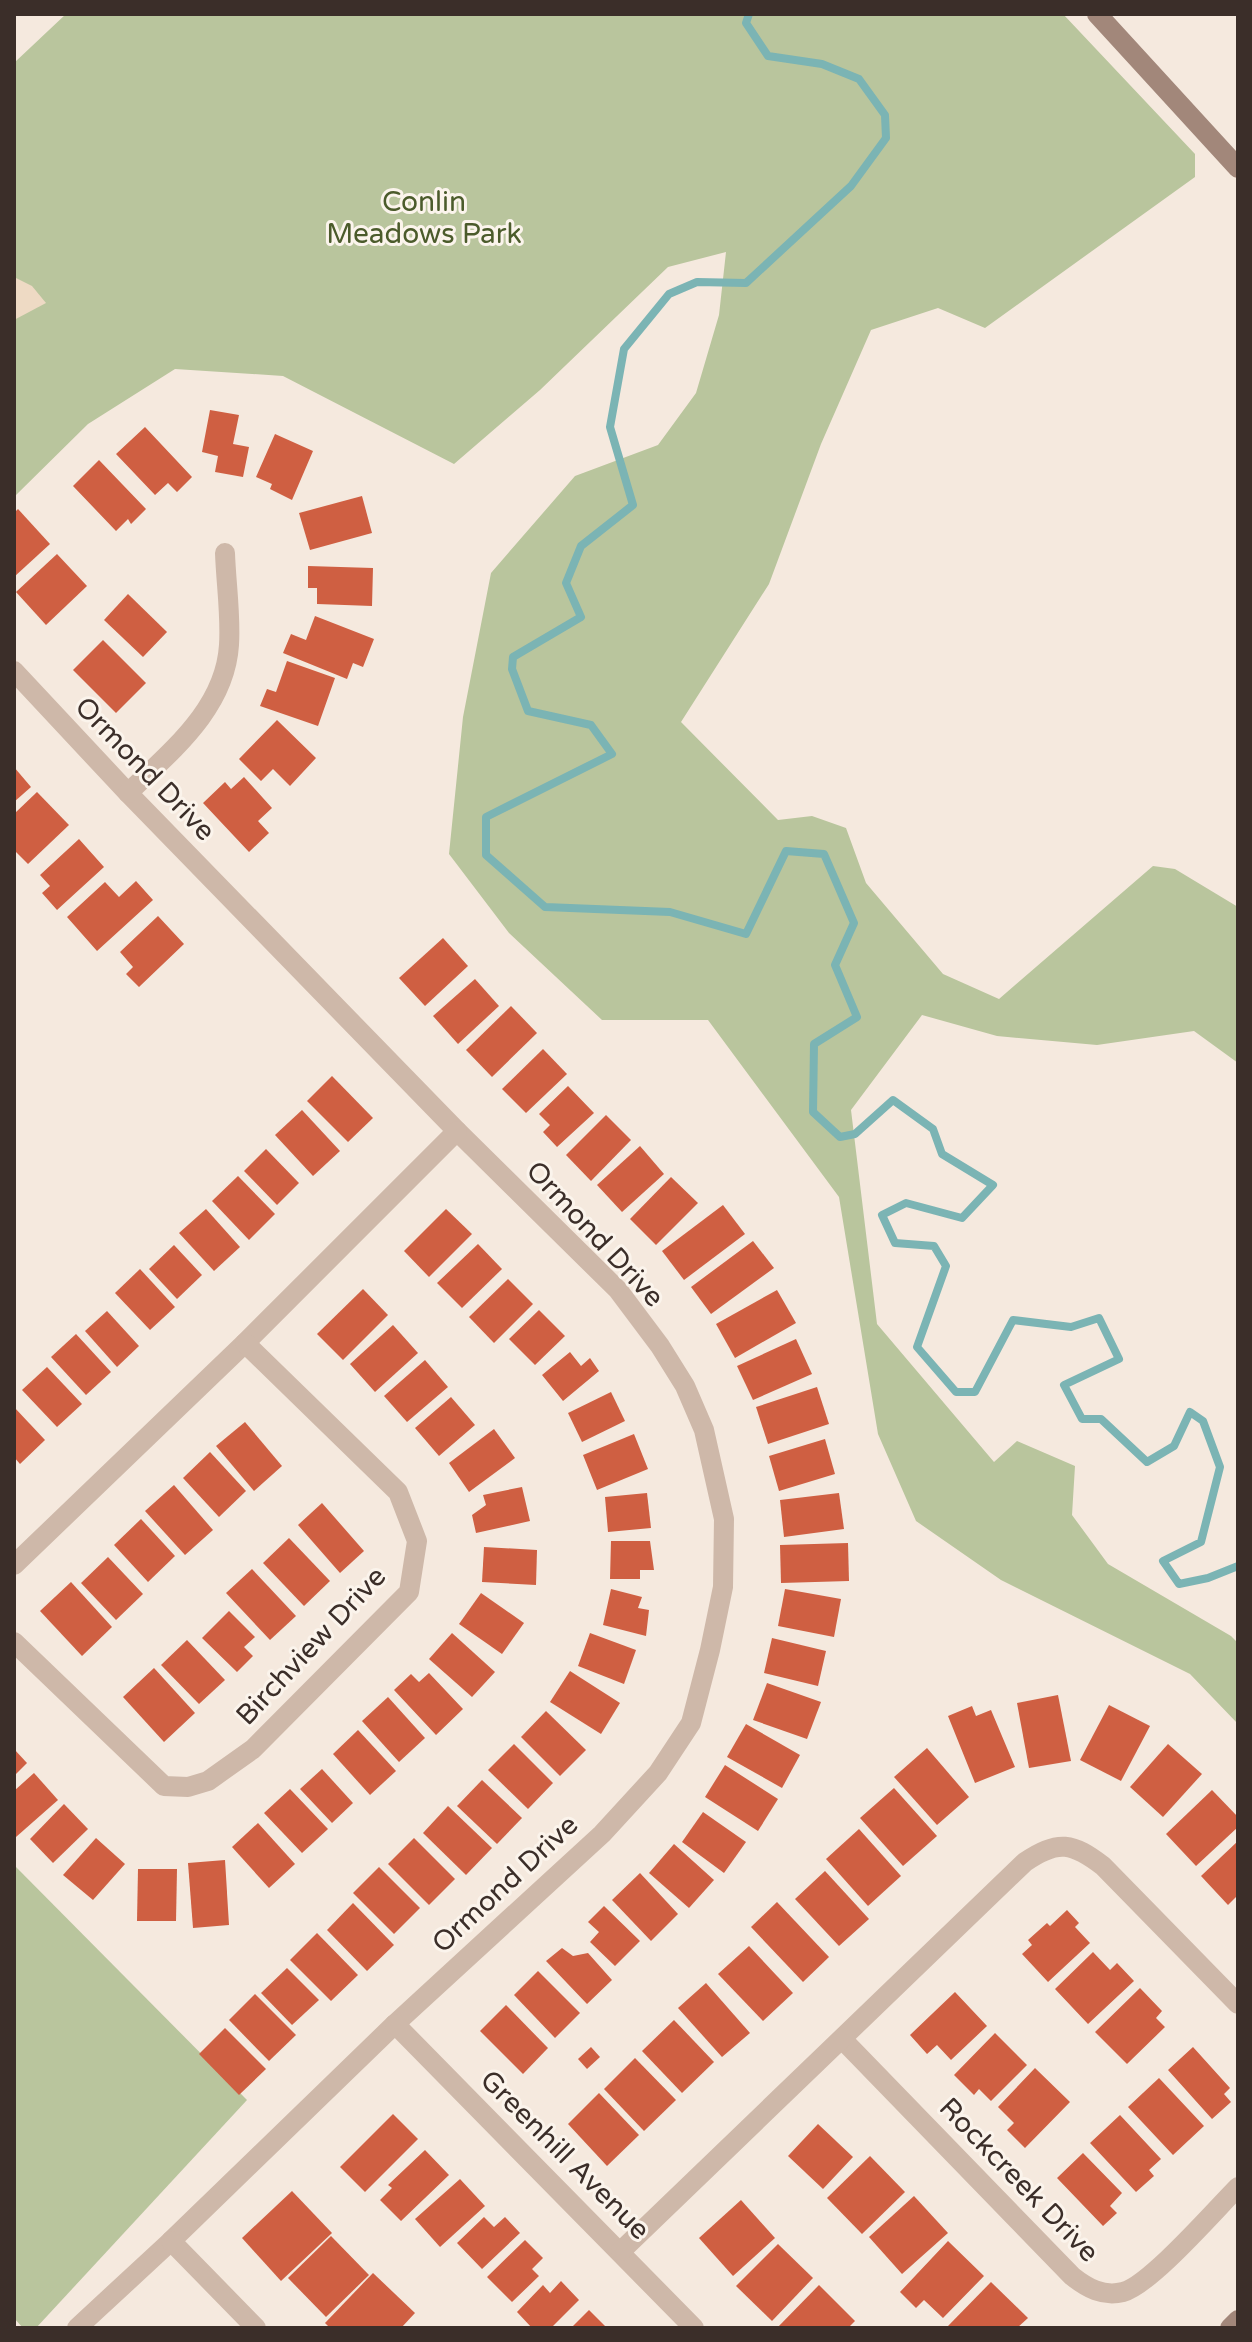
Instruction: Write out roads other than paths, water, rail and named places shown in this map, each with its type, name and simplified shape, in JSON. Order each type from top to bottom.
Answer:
[{"type":"street","points":[[1097,14],[1238,168]]},
{"type":"street","points":[[128,793],[176,747],[217,695],[225,673],[229,644],[225,553]]},
{"type":"street","name":"Ormond Drive","points":[[14,671],[128,793],[457,1131],[618,1290],[685,1386],[704,1430],[724,1519],[723,1587],[691,1723],[658,1773],[602,1834],[395,2024],[77,2328]]},
{"type":"street","points":[[14,1565],[245,1343],[457,1131]]},
{"type":"street","name":"Birchview Drive","points":[[14,1642],[164,1786],[188,1787],[208,1781],[253,1749],[409,1592],[417,1541],[398,1492],[245,1343]]},
{"type":"street","points":[[621,2251],[1025,1862],[1042,1851],[1061,1845],[1084,1852],[1103,1866],[1238,2004]]},
{"type":"street","name":"Greenhill Avenue","points":[[395,2024],[694,2328]]},
{"type":"street","name":"Rockcreek Drive","points":[[843,2040],[1088,2289],[1110,2294],[1126,2291],[1148,2278],[1238,2187]]},
{"type":"street","points":[[171,2241],[256,2328]]},
{"type":"street","points":[[1230,2328],[1238,2320]]},
{"type":"waterway","points":[[749,14],[746,23],[768,56],[822,64],[859,79],[885,115],[886,138],[851,186],[746,283],[697,282],[669,294],[624,349],[610,427],[633,505],[581,546],[566,583],[581,617],[513,657],[512,669],[528,711],[591,725],[612,754],[486,817],[486,855],[545,907],[670,912],[746,934],[786,851],[824,854],[854,923],[835,965],[857,1017],[814,1044],[813,1112],[840,1137],[855,1134],[893,1100],[933,1129],[942,1154],[993,1185],[962,1218],[906,1203],[882,1215],[895,1243],[934,1246],[946,1266],[917,1347],[956,1392],[975,1392],[1013,1320],[1071,1327],[1099,1318],[1119,1359],[1064,1385],[1082,1419],[1101,1419],[1147,1462],[1174,1446],[1190,1412],[1203,1421],[1220,1467],[1201,1542],[1163,1561],[1179,1584],[1208,1578],[1238,1566]]},
{"type":"park label","name":"Conlin Meadows Park","points":[[424,218]]}]
